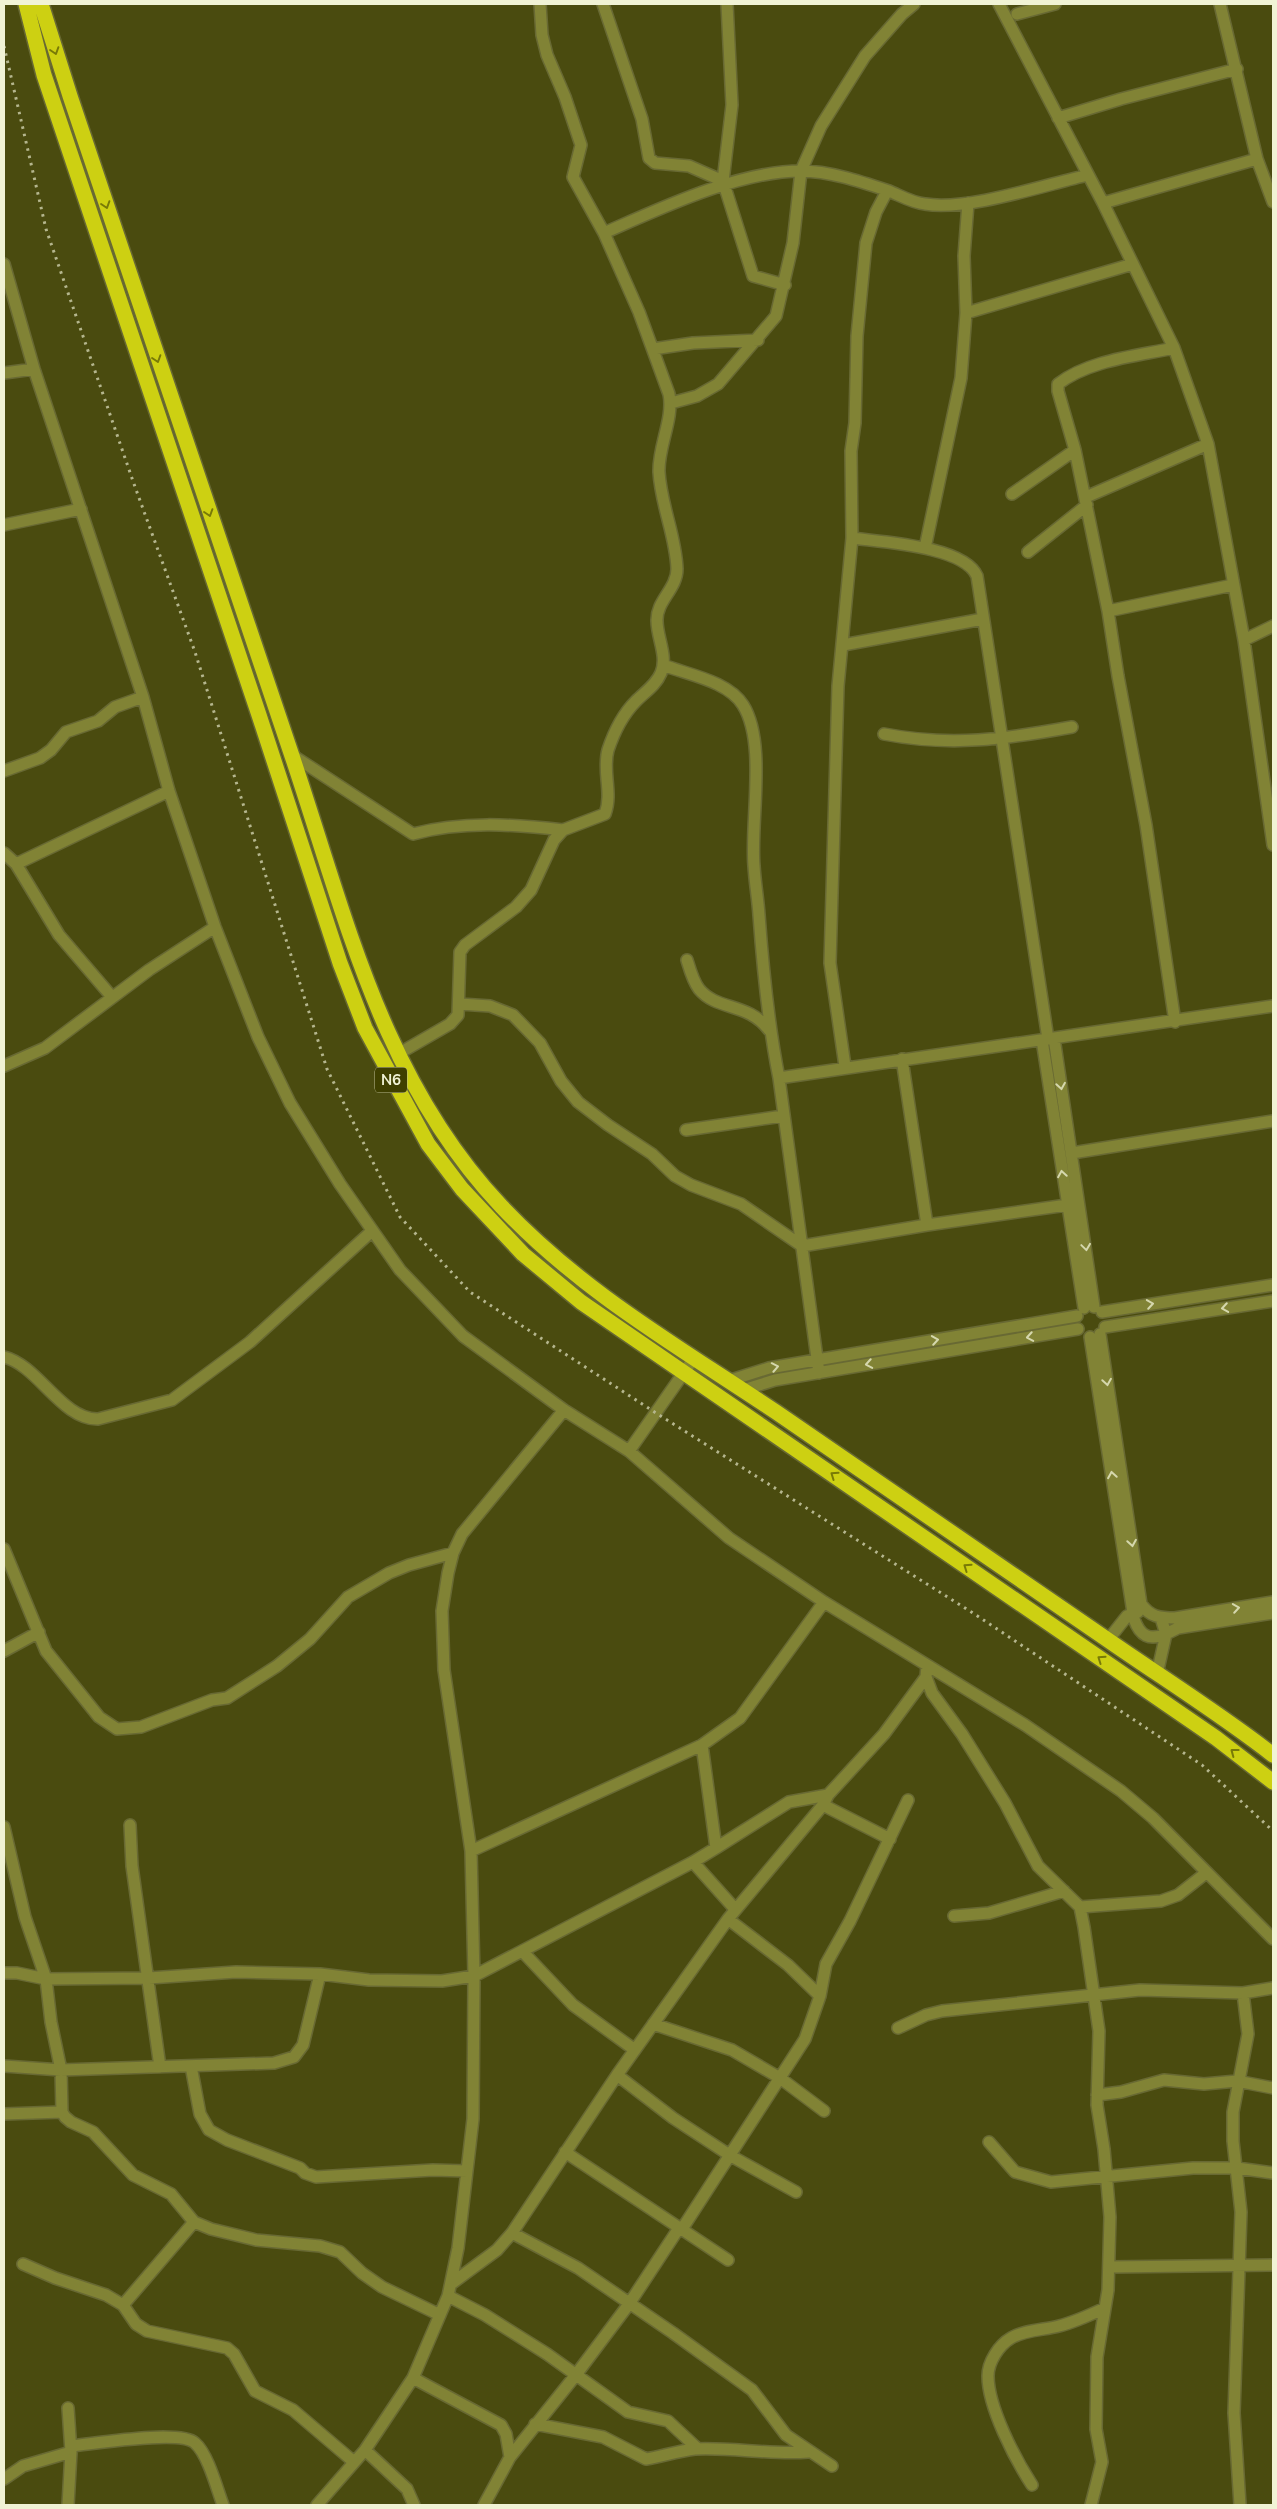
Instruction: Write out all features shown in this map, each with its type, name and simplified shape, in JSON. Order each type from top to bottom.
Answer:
[{"type":"highway","name":"N6","points":[[26,4],[44,75],[262,724],[340,963],[365,1028],[428,1144],[462,1189],[523,1254],[581,1302],[1216,1738],[1273,1782]]},
{"type":"highway","name":"N6","points":[[41,4],[76,115],[292,755],[359,964],[398,1054],[428,1111],[468,1168],[500,1205],[578,1279],[644,1326],[917,1507],[1157,1674],[1230,1722],[1273,1755]]},
{"type":"street","points":[[398,1054],[450,1024],[458,1014],[460,1004],[460,952],[465,945],[516,907],[531,890],[554,840],[563,830],[605,814],[609,805],[606,764],[608,751],[621,720],[635,702],[651,688],[664,665],[657,619],[659,605],[667,596],[677,571],[672,536],[664,510],[659,472],[660,447],[671,403],[653,349],[604,233],[574,177],[581,145],[565,97],[547,55],[542,35],[540,4]]},
{"type":"street","points":[[603,4],[642,120],[649,158],[655,163],[689,166],[724,183]]},
{"type":"street","points":[[728,4],[732,105],[724,183],[753,276],[785,285]]},
{"type":"street","points":[[671,403],[697,396],[718,384],[758,340],[776,316],[794,243],[801,171],[821,126],[865,56],[902,14],[914,4]]},
{"type":"street","points":[[999,4],[1015,13],[1058,118],[1103,203],[1174,348],[1208,444],[1244,640],[1273,845]]},
{"type":"street","points":[[1015,13],[1055,4]]},
{"type":"street","points":[[1220,4],[1257,159],[1273,202]]},
{"type":"street","points":[[1058,118],[1121,99],[1237,69]]},
{"type":"street","points":[[1103,203],[1257,159]]},
{"type":"street","points":[[604,233],[724,183],[783,172],[822,172],[887,190],[923,204],[944,206],[968,203],[1088,175]]},
{"type":"street","points":[[845,1066],[830,963],[838,686],[852,538],[851,451],[855,423],[857,336],[866,243],[876,212],[887,190]]},
{"type":"street","points":[[925,548],[962,378],[966,313],[964,256],[968,203]]},
{"type":"street","points":[[4,264],[34,370],[143,697],[169,791],[215,927],[258,1037],[290,1103],[340,1184],[400,1270],[463,1336],[564,1410],[629,1451],[729,1538],[927,1671],[1025,1724],[1121,1791],[1153,1818],[1273,1939]]},
{"type":"street","points":[[966,313],[1133,264]]},
{"type":"street","points":[[653,349],[693,342],[732,339],[758,340]]},
{"type":"street","points":[[1174,348],[1094,366],[1066,378],[1058,384],[1059,397],[1075,450],[1108,611],[1118,676],[1146,825],[1175,1022]]},
{"type":"street","points":[[4,373],[34,370]]},
{"type":"street","points":[[1028,552],[1086,501],[1208,444]]},
{"type":"street","points":[[1012,494],[1075,450]]},
{"type":"street","points":[[4,525],[80,509]]},
{"type":"street","points":[[852,538],[925,548],[966,562],[973,569],[984,619],[1048,1039],[1067,1205],[1089,1311]]},
{"type":"street","points":[[1108,611],[1233,585]]},
{"type":"street","points":[[843,645],[984,619]]},
{"type":"street","points":[[1244,640],[1273,626]]},
{"type":"street","points":[[664,665],[720,684],[742,703],[748,713],[754,742],[756,784],[753,818],[754,866],[769,1030],[779,1078],[819,1373]]},
{"type":"street","points":[[4,771],[40,758],[52,750],[66,732],[98,721],[115,707],[143,697]]},
{"type":"street","points":[[884,734],[934,742],[1003,739],[1072,727]]},
{"type":"street","points":[[292,755],[413,834],[437,828],[519,824],[563,830]]},
{"type":"street","points":[[16,864],[169,791]]},
{"type":"street","points":[[4,853],[16,864],[59,935],[112,997]]},
{"type":"street","points":[[4,1066],[45,1048],[149,970],[215,927]]},
{"type":"street","points":[[687,960],[694,982],[701,991],[712,999],[754,1014],[769,1030]]},
{"type":"street","points":[[460,1004],[490,1006],[514,1016],[540,1043],[561,1080],[578,1102],[608,1125],[652,1154],[676,1176],[690,1185],[741,1204],[802,1246],[927,1225],[1067,1205]]},
{"type":"street","points":[[779,1078],[845,1066],[1175,1022],[1273,1006]]},
{"type":"street","points":[[743,1390],[775,1380],[1078,1329],[1089,1311],[1072,1153],[1048,1039]]},
{"type":"street","points":[[902,1059],[927,1225]]},
{"type":"street","points":[[686,1130],[783,1116]]},
{"type":"street","points":[[1072,1153],[1273,1121]]},
{"type":"street","points":[[4,1357],[23,1367],[73,1410],[87,1419],[98,1419],[172,1400],[250,1342],[372,1230]]},
{"type":"street","points":[[728,1380],[769,1368],[1089,1311],[1273,1285]]},
{"type":"street","points":[[1078,1329],[1085,1336],[1273,1301]]},
{"type":"street","points":[[1089,1311],[1105,1316],[1099,1333],[1133,1613],[1138,1631],[1147,1637],[1157,1637],[1178,1628],[1273,1612]]},
{"type":"street","points":[[1099,1333],[1141,1604],[1146,1612]]},
{"type":"street","points":[[629,1451],[694,1358]]},
{"type":"street","points":[[316,2505],[365,2450],[413,2378],[448,2296],[451,2284],[458,2248],[473,2119],[474,1976],[471,1851],[444,1670],[442,1611],[453,1553],[462,1534],[564,1410]]},
{"type":"street","points":[[4,1549],[46,1651],[100,1718],[117,1729],[141,1727],[212,1700],[227,1698],[277,1666],[310,1639],[348,1597],[390,1573],[409,1565],[453,1553]]},
{"type":"street","points":[[471,1851],[702,1745],[740,1718],[824,1602]]},
{"type":"street","points":[[1108,1640],[1119,1623],[1133,1613],[1146,1612],[1161,1618],[1273,1602]]},
{"type":"street","points":[[1157,1674],[1166,1634],[1161,1618]]},
{"type":"street","points":[[4,1651],[39,1632]]},
{"type":"street","points":[[451,2284],[497,2250],[512,2233],[617,2075],[735,1909],[884,1734],[927,1671]]},
{"type":"street","points":[[927,1671],[932,1694],[962,1734],[1006,1802],[1034,1860],[1080,1907],[1099,2031],[1097,2095],[1110,2217],[1110,2267],[1097,2357],[1096,2429],[1102,2462],[1091,2505]]},
{"type":"street","points":[[702,1745],[716,1848]]},
{"type":"street","points":[[4,1973],[17,1973],[46,1980],[149,1978],[236,1972],[320,1974],[378,1980],[442,1981],[474,1976],[693,1862],[789,1802],[826,1800],[890,1839]]},
{"type":"street","points":[[484,2505],[510,2458],[629,2304],[731,2156],[805,2039],[820,1996],[826,1964],[850,1921],[908,1800]]},
{"type":"street","points":[[130,1825],[132,1866],[160,2067]]},
{"type":"street","points":[[4,1826],[24,1917],[46,1980],[51,2022],[61,2070],[62,2112],[65,2117],[71,2122],[93,2132],[133,2175],[171,2194],[194,2222],[242,2237],[320,2246],[340,2252],[362,2273],[382,2287],[440,2315]]},
{"type":"street","points":[[693,1862],[735,1909]]},
{"type":"street","points":[[1080,1907],[1160,1901],[1178,1895],[1206,1873]]},
{"type":"street","points":[[954,1916],[989,1913],[1064,1891]]},
{"type":"street","points":[[728,1919],[788,1965],[820,1996]]},
{"type":"street","points":[[522,1951],[573,2005],[635,2050]]},
{"type":"street","points":[[4,2066],[61,2070],[274,2063],[294,2057],[303,2045],[320,1974]]},
{"type":"street","points":[[898,2028],[926,2015],[942,2011],[1051,1999],[1140,1990],[1242,1993],[1273,1988]]},
{"type":"street","points":[[1240,2505],[1234,2413],[1241,2212],[1233,2112],[1248,2034],[1242,1993]]},
{"type":"street","points":[[654,2024],[732,2050],[780,2078],[824,2111]]},
{"type":"street","points":[[191,2066],[200,2114],[209,2130],[227,2140],[300,2168],[305,2173],[316,2177],[433,2170],[467,2171]]},
{"type":"street","points":[[617,2075],[673,2118],[731,2156],[796,2192]]},
{"type":"street","points":[[1097,2095],[1164,2080],[1204,2084],[1238,2081],[1273,2088]]},
{"type":"street","points":[[4,2114],[62,2112]]},
{"type":"street","points":[[989,2142],[1016,2172],[1051,2182],[1107,2178],[1193,2168],[1237,2168],[1273,2173]]},
{"type":"street","points":[[565,2152],[728,2260]]},
{"type":"street","points":[[123,2305],[194,2222]]},
{"type":"street","points":[[512,2233],[578,2268],[752,2390],[786,2435],[808,2452],[832,2466]]},
{"type":"street","points":[[23,2264],[55,2278],[106,2295],[123,2305],[136,2324],[147,2331],[227,2348],[234,2354],[255,2391],[292,2410],[354,2462]]},
{"type":"street","points":[[1110,2267],[1273,2265]]},
{"type":"street","points":[[448,2296],[485,2315],[547,2354],[575,2376],[628,2412],[668,2421],[698,2449]]},
{"type":"street","points":[[1032,2485],[1016,2460],[990,2391],[988,2375],[991,2360],[1000,2347],[1011,2338],[1075,2322],[1105,2308]]},
{"type":"street","points":[[413,2378],[501,2425],[506,2434],[510,2458]]},
{"type":"street","points":[[68,2408],[71,2449],[68,2505]]},
{"type":"street","points":[[535,2424],[603,2437],[646,2459],[698,2449],[780,2454],[808,2452]]},
{"type":"street","points":[[4,2479],[23,2466],[71,2449],[165,2436],[186,2438],[194,2442],[201,2451],[223,2505]]},
{"type":"street","points":[[365,2450],[408,2489],[414,2505]]},
{"type":"railway","points":[[4,46],[46,229],[134,484],[195,652],[327,1069],[400,1217],[470,1292],[656,1413],[976,1615],[1202,1765],[1273,1831]]}]
